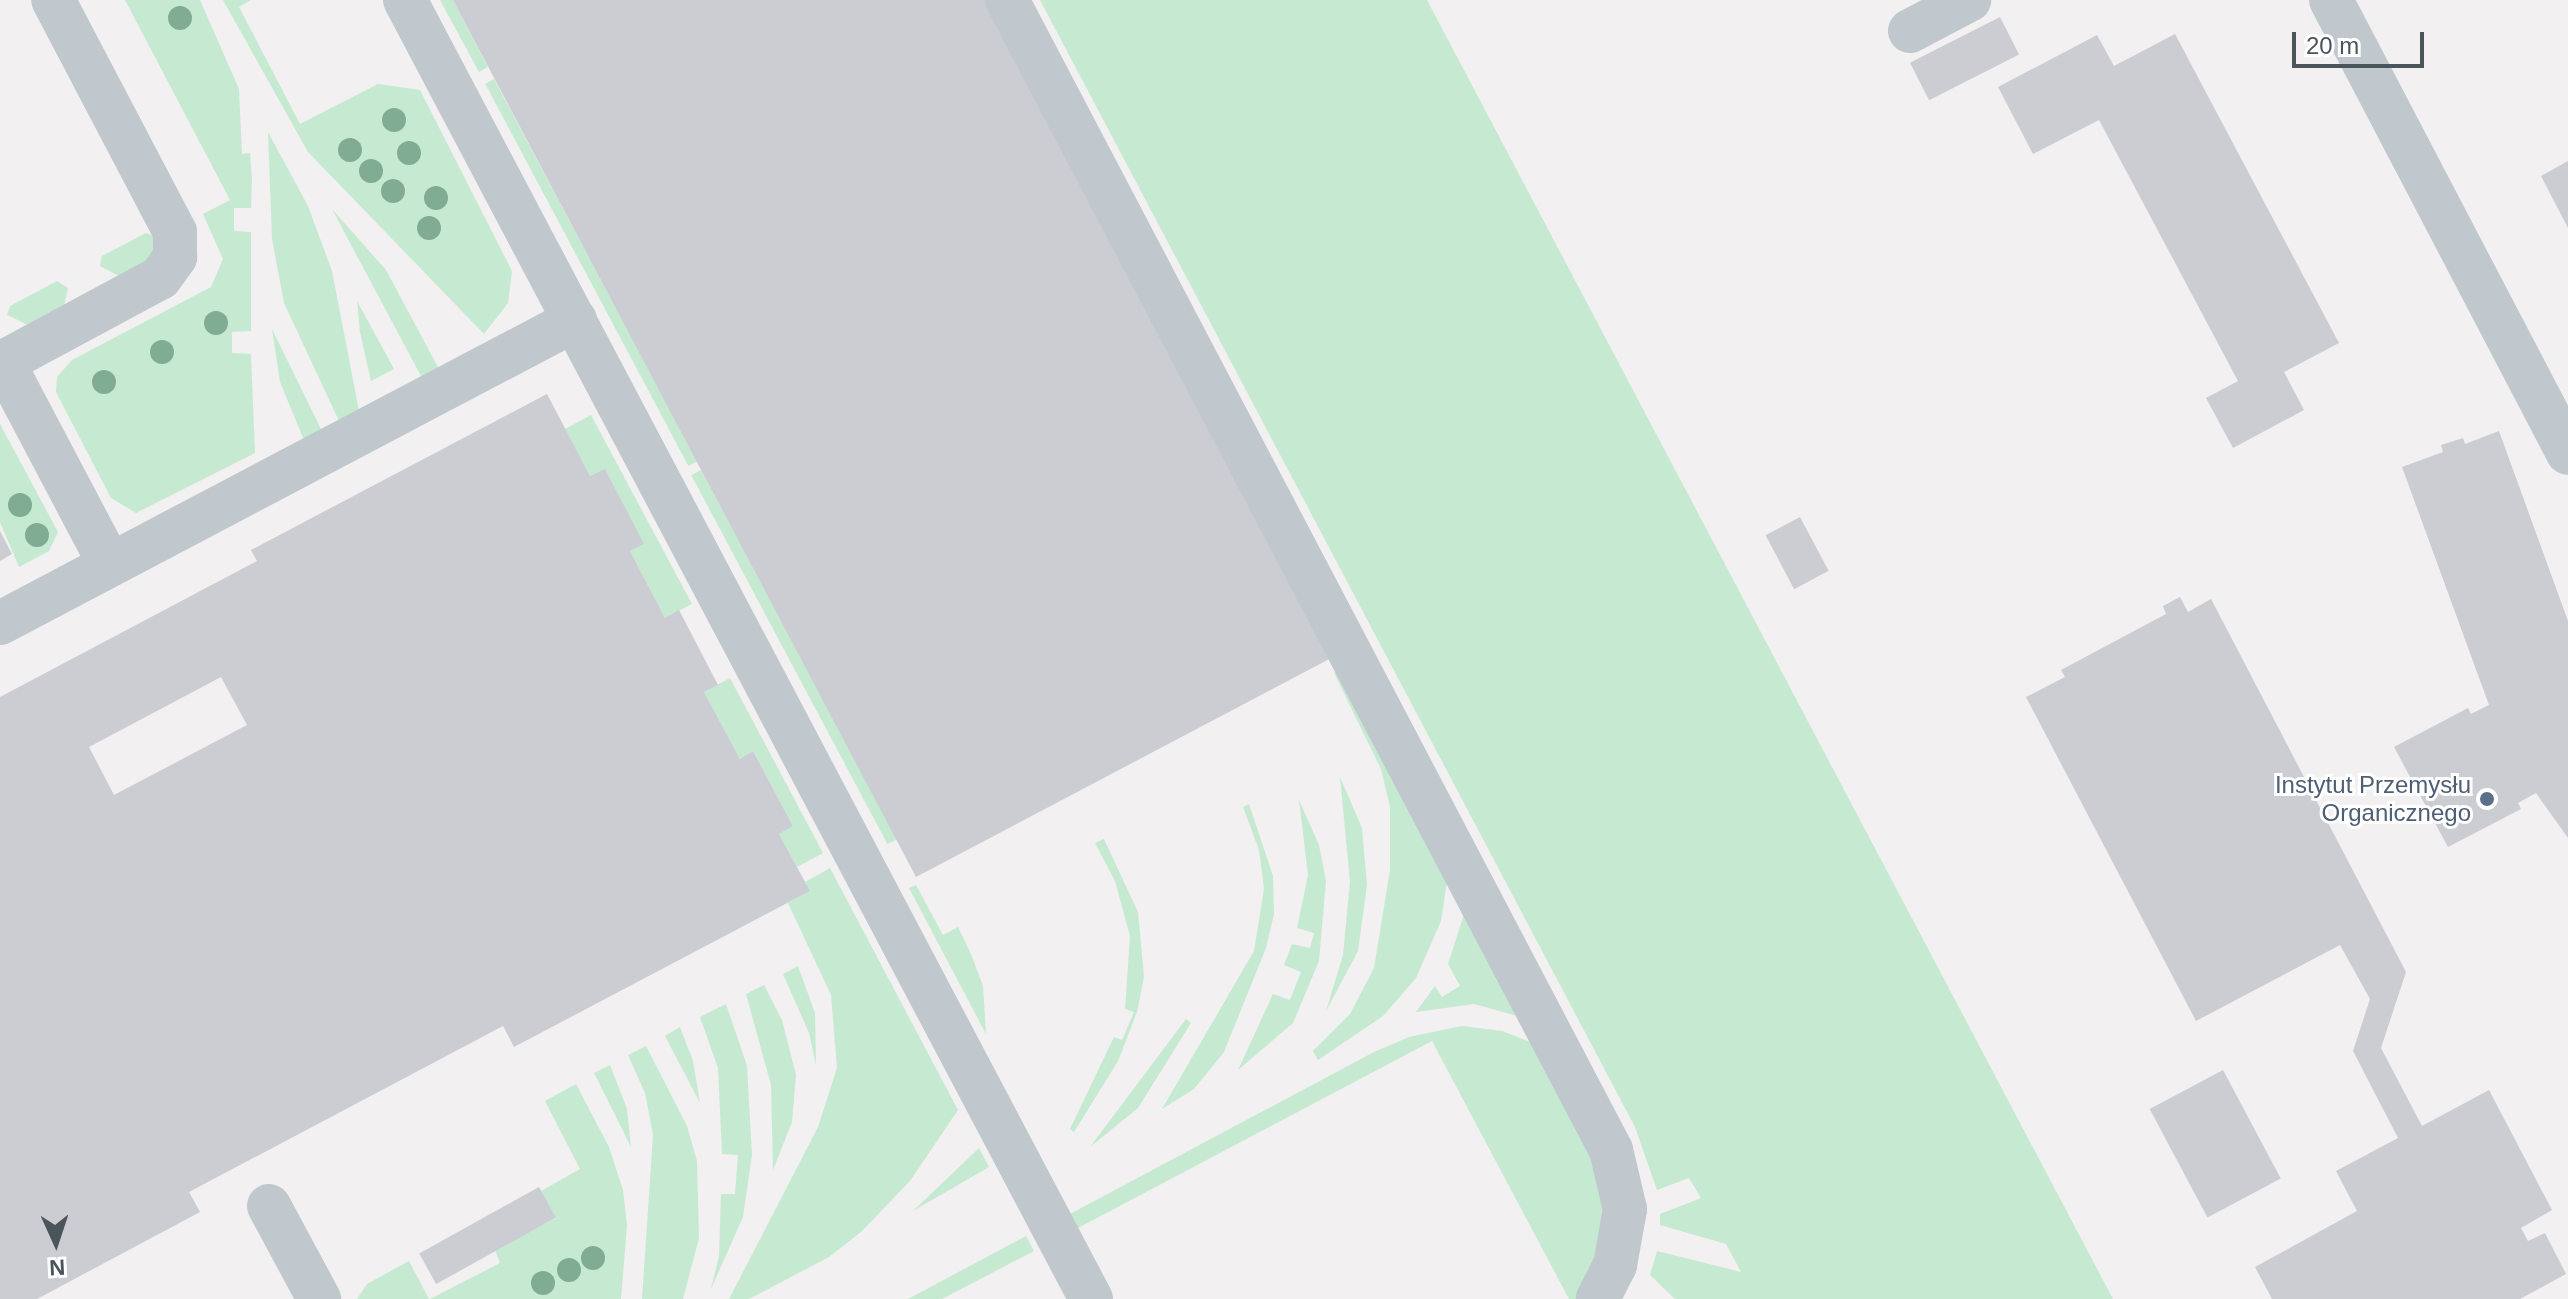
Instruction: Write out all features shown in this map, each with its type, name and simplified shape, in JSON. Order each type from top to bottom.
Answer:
[{"type":"lane","points":[[53,0],[175,232],[175,257],[160,278],[2,363],[110,565]]},
{"type":"lane","points":[[405,0],[1091,1299]]},
{"type":"lane","points":[[1007,0],[1611,1150],[1625,1209],[1615,1265],[1598,1299]]},
{"type":"lane","points":[[1910,31],[1969,0]]},
{"type":"lane","points":[[2331,0],[2568,453]]},
{"type":"lane","points":[[0,623],[575,320]]},
{"type":"lane","points":[[269,1206],[319,1299]]},
{"type":"green space","points":[[125,0],[200,0],[239,89],[242,154],[250,153],[252,180],[251,208],[234,208],[234,231],[251,232],[251,331],[232,332],[232,353],[251,354],[255,453],[136,513],[111,498],[56,392],[57,377],[72,360],[211,287],[223,259],[203,214],[230,200]]},
{"type":"green space","points":[[223,0],[251,0],[239,7],[300,124],[378,84],[420,90],[512,271],[508,303],[484,334],[308,152]]},
{"type":"green space","points":[[440,0],[453,0],[488,67],[479,72]]},
{"type":"green space","points":[[1040,0],[1427,0],[2113,1299],[1675,1299],[1650,1275],[1657,1251],[1741,1272],[1726,1244],[1660,1225],[1660,1214],[1701,1198],[1689,1178],[1657,1190],[1635,1127]]},
{"type":"green space","points":[[494,79],[697,461],[688,466],[485,84]]},
{"type":"green space","points":[[268,132],[308,206],[332,271],[359,411],[339,421],[284,303],[272,239]]},
{"type":"green space","points":[[332,209],[386,270],[439,369],[422,378]]},
{"type":"green space","points":[[146,233],[156,237],[151,260],[119,276],[100,266],[102,256]]},
{"type":"green space","points":[[57,281],[68,288],[64,306],[28,325],[7,315],[10,306]]},
{"type":"green space","points":[[357,301],[394,369],[371,381],[360,332]]},
{"type":"green space","points":[[272,329],[322,431],[304,440],[280,382]]},
{"type":"green space","points":[[591,415],[692,604],[665,618],[630,551],[643,544],[605,470],[590,476],[565,429]]},
{"type":"green space","points":[[0,424],[58,532],[49,551],[19,567],[0,522]]},
{"type":"green space","points":[[701,470],[897,839],[888,844],[691,475]]},
{"type":"green space","points":[[1347,667],[1448,875],[1441,921],[1416,978],[1383,1016],[1318,1060],[1313,1051],[1350,1014],[1374,968],[1390,870],[1390,807],[1381,769],[1334,673]]},
{"type":"green space","points":[[730,678],[823,853],[797,867],[779,834],[793,826],[753,751],[740,759],[704,692]]},
{"type":"green space","points":[[1340,777],[1362,828],[1367,885],[1358,951],[1326,1011],[1343,955],[1350,882]]},
{"type":"green space","points":[[1299,800],[1319,845],[1326,881],[1319,961],[1293,1023],[1238,1070],[1273,994],[1290,1000],[1301,972],[1284,965],[1292,944],[1310,948],[1314,933],[1297,928],[1308,875]]},
{"type":"green space","points":[[1249,804],[1273,876],[1274,914],[1266,948],[1224,1052],[1194,1089],[1162,1109],[1254,951],[1264,889],[1259,850],[1243,807]]},
{"type":"green space","points":[[1104,839],[1138,912],[1144,977],[1137,1012],[1118,1061],[1074,1132],[1070,1129],[1114,1037],[1122,1040],[1134,1012],[1125,1009],[1130,936],[1115,881],[1095,843]]},
{"type":"green space","points":[[830,868],[958,1110],[910,1181],[861,1232],[829,1257],[749,1299],[729,1299],[818,1127],[837,1068],[831,995],[788,903],[810,891],[805,882]]},
{"type":"green space","points":[[916,885],[943,935],[958,927],[971,954],[983,986],[986,1034],[909,888]]},
{"type":"green space","points":[[1465,911],[1532,1020],[1474,1004],[1416,1012],[1435,986],[1442,997],[1460,986],[1448,964]]},
{"type":"green space","points":[[798,966],[815,1013],[816,1065],[809,1033],[783,974]]},
{"type":"green space","points":[[764,985],[782,1020],[796,1075],[792,1122],[773,1170],[771,1085],[746,994]]},
{"type":"green space","points":[[726,1004],[747,1066],[752,1155],[743,1217],[711,1289],[719,1256],[721,1194],[735,1194],[738,1155],[722,1154],[718,1068],[700,1017]]},
{"type":"green space","points":[[1186,1019],[1191,1023],[1138,1108],[1090,1147]]},
{"type":"green space","points":[[1462,1026],[1502,1031],[1538,1045],[1612,1181],[1584,1299],[1569,1299],[1432,1041],[1078,1228],[1070,1214],[1374,1052],[1409,1037]]},
{"type":"green space","points":[[680,1027],[693,1061],[700,1103],[665,1036]]},
{"type":"green space","points":[[646,1046],[687,1126],[697,1161],[699,1238],[683,1299],[642,1299],[653,1135],[645,1093],[628,1055]]},
{"type":"green space","points":[[610,1065],[627,1109],[631,1147],[594,1073]]},
{"type":"green space","points":[[576,1084],[609,1147],[623,1190],[627,1226],[621,1299],[430,1299],[500,1263],[495,1250],[556,1218],[541,1191],[580,1169],[545,1101]]},
{"type":"green space","points":[[979,1148],[989,1167],[913,1211]]},
{"type":"green space","points":[[1026,1236],[1034,1251],[942,1299],[908,1299]]},
{"type":"green space","points":[[409,1261],[429,1299],[357,1299],[367,1284]]},
{"type":"building","points":[[453,0],[988,0],[1335,656],[916,877]]},
{"type":"building","points":[[2000,17],[2019,54],[1929,100],[1910,63]]},
{"type":"building","points":[[2175,34],[2339,343],[2284,372],[2304,410],[2233,448],[2206,398],[2238,381],[2099,120],[2033,154],[1998,87],[2097,35],[2114,66]]},
{"type":"building","points":[[2568,161],[2568,228],[2541,176]]},
{"type":"building","points":[[547,394],[590,476],[605,469],[644,544],[630,551],[665,618],[679,610],[718,685],[704,692],[740,759],[753,751],[793,826],[779,834],[810,891],[514,1047],[503,1026],[189,1192],[200,1212],[37,1299],[0,1299],[0,697],[257,561],[251,550]],"holes":[[[221,677],[247,725],[114,795],[89,747]]]},
{"type":"building","points":[[2499,431],[2568,621],[2568,838],[2536,793],[2518,803],[2521,809],[2448,847],[2394,747],[2468,708],[2471,714],[2489,705],[2402,467],[2443,452],[2441,445],[2463,438],[2465,444]]},
{"type":"building","points":[[1800,517],[1829,571],[1794,589],[1766,535]]},
{"type":"building","points":[[0,531],[12,554],[0,561]]},
{"type":"building","points":[[2180,597],[2188,612],[2211,599],[2406,972],[2381,1048],[2422,1126],[2489,1090],[2552,1210],[2521,1228],[2528,1241],[2545,1233],[2566,1274],[2520,1299],[2272,1299],[2255,1267],[2357,1211],[2336,1171],[2398,1138],[2353,1051],[2370,999],[2340,945],[2196,1021],[2026,697],[2065,677],[2061,670],[2166,614],[2163,606]]},
{"type":"building","points":[[2223,1070],[2281,1179],[2207,1218],[2150,1109]]},
{"type":"building","points":[[539,1187],[556,1218],[436,1284],[419,1253]]},
{"type":"place","name":"Instytut Przemysłu Organicznego","points":[[2487,799]]}]
